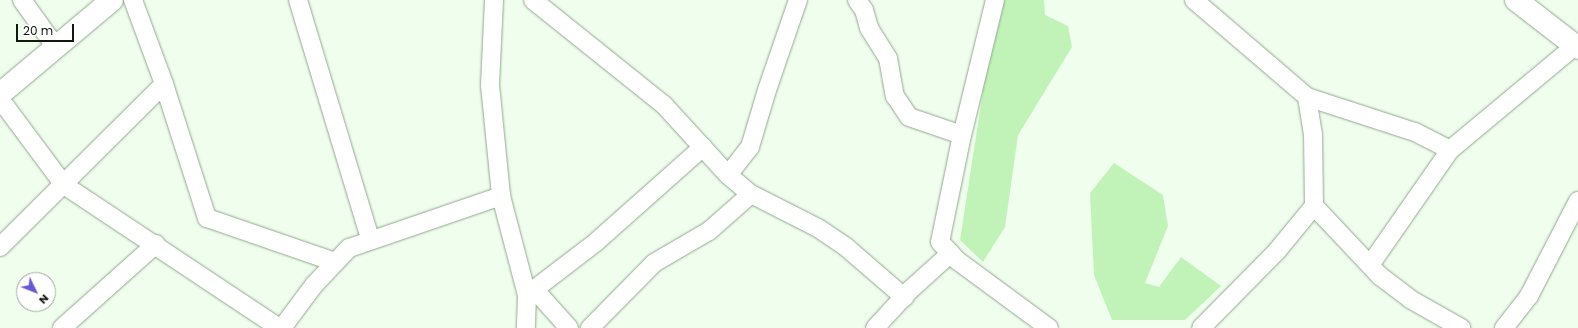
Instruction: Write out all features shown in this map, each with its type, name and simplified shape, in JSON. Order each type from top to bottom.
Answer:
[{"type":"street","points":[[22,0],[55,46]]},
{"type":"street","points":[[0,94],[55,46],[112,0]]},
{"type":"street","points":[[133,0],[164,84],[206,218],[335,262]]},
{"type":"street","points":[[298,0],[370,239]]},
{"type":"street","points":[[494,0],[490,85],[501,196],[531,292],[526,328]]},
{"type":"street","points":[[533,0],[664,105],[728,175],[751,194],[818,228],[846,247],[904,297]]},
{"type":"street","points":[[728,175],[750,147],[769,83],[798,0]]},
{"type":"street","points":[[857,0],[864,10],[869,28],[888,58],[895,96],[909,117],[962,135]]},
{"type":"street","points":[[995,0],[962,135],[940,242],[951,254],[1048,328]]},
{"type":"street","points":[[1194,0],[1307,97],[1415,132],[1450,150]]},
{"type":"street","points":[[1370,265],[1450,150],[1577,47],[1516,0]]},
{"type":"street","points":[[0,247],[164,84]]},
{"type":"street","points":[[1201,328],[1277,251],[1314,206],[1313,134],[1307,97]]},
{"type":"street","points":[[0,99],[64,184],[281,328],[314,285],[349,248],[370,239],[501,196]]},
{"type":"street","points":[[531,292],[596,242],[703,147]]},
{"type":"street","points":[[590,328],[654,263],[709,231],[751,194]]},
{"type":"street","points":[[1504,328],[1529,296],[1578,201]]},
{"type":"street","points":[[1314,206],[1370,265],[1410,299],[1461,328]]},
{"type":"street","points":[[62,328],[156,244]]},
{"type":"street","points":[[875,328],[904,297],[951,254]]},
{"type":"street","points":[[531,292],[568,328]]},
{"type":"green space","points":[[1001,0],[1044,0],[1045,15],[1068,26],[1072,47],[1018,135],[1005,227],[983,262],[960,240],[985,78]]},
{"type":"green space","points":[[1114,163],[1163,195],[1168,226],[1145,283],[1159,287],[1181,257],[1221,286],[1185,320],[1112,320],[1094,275],[1090,193]]}]
